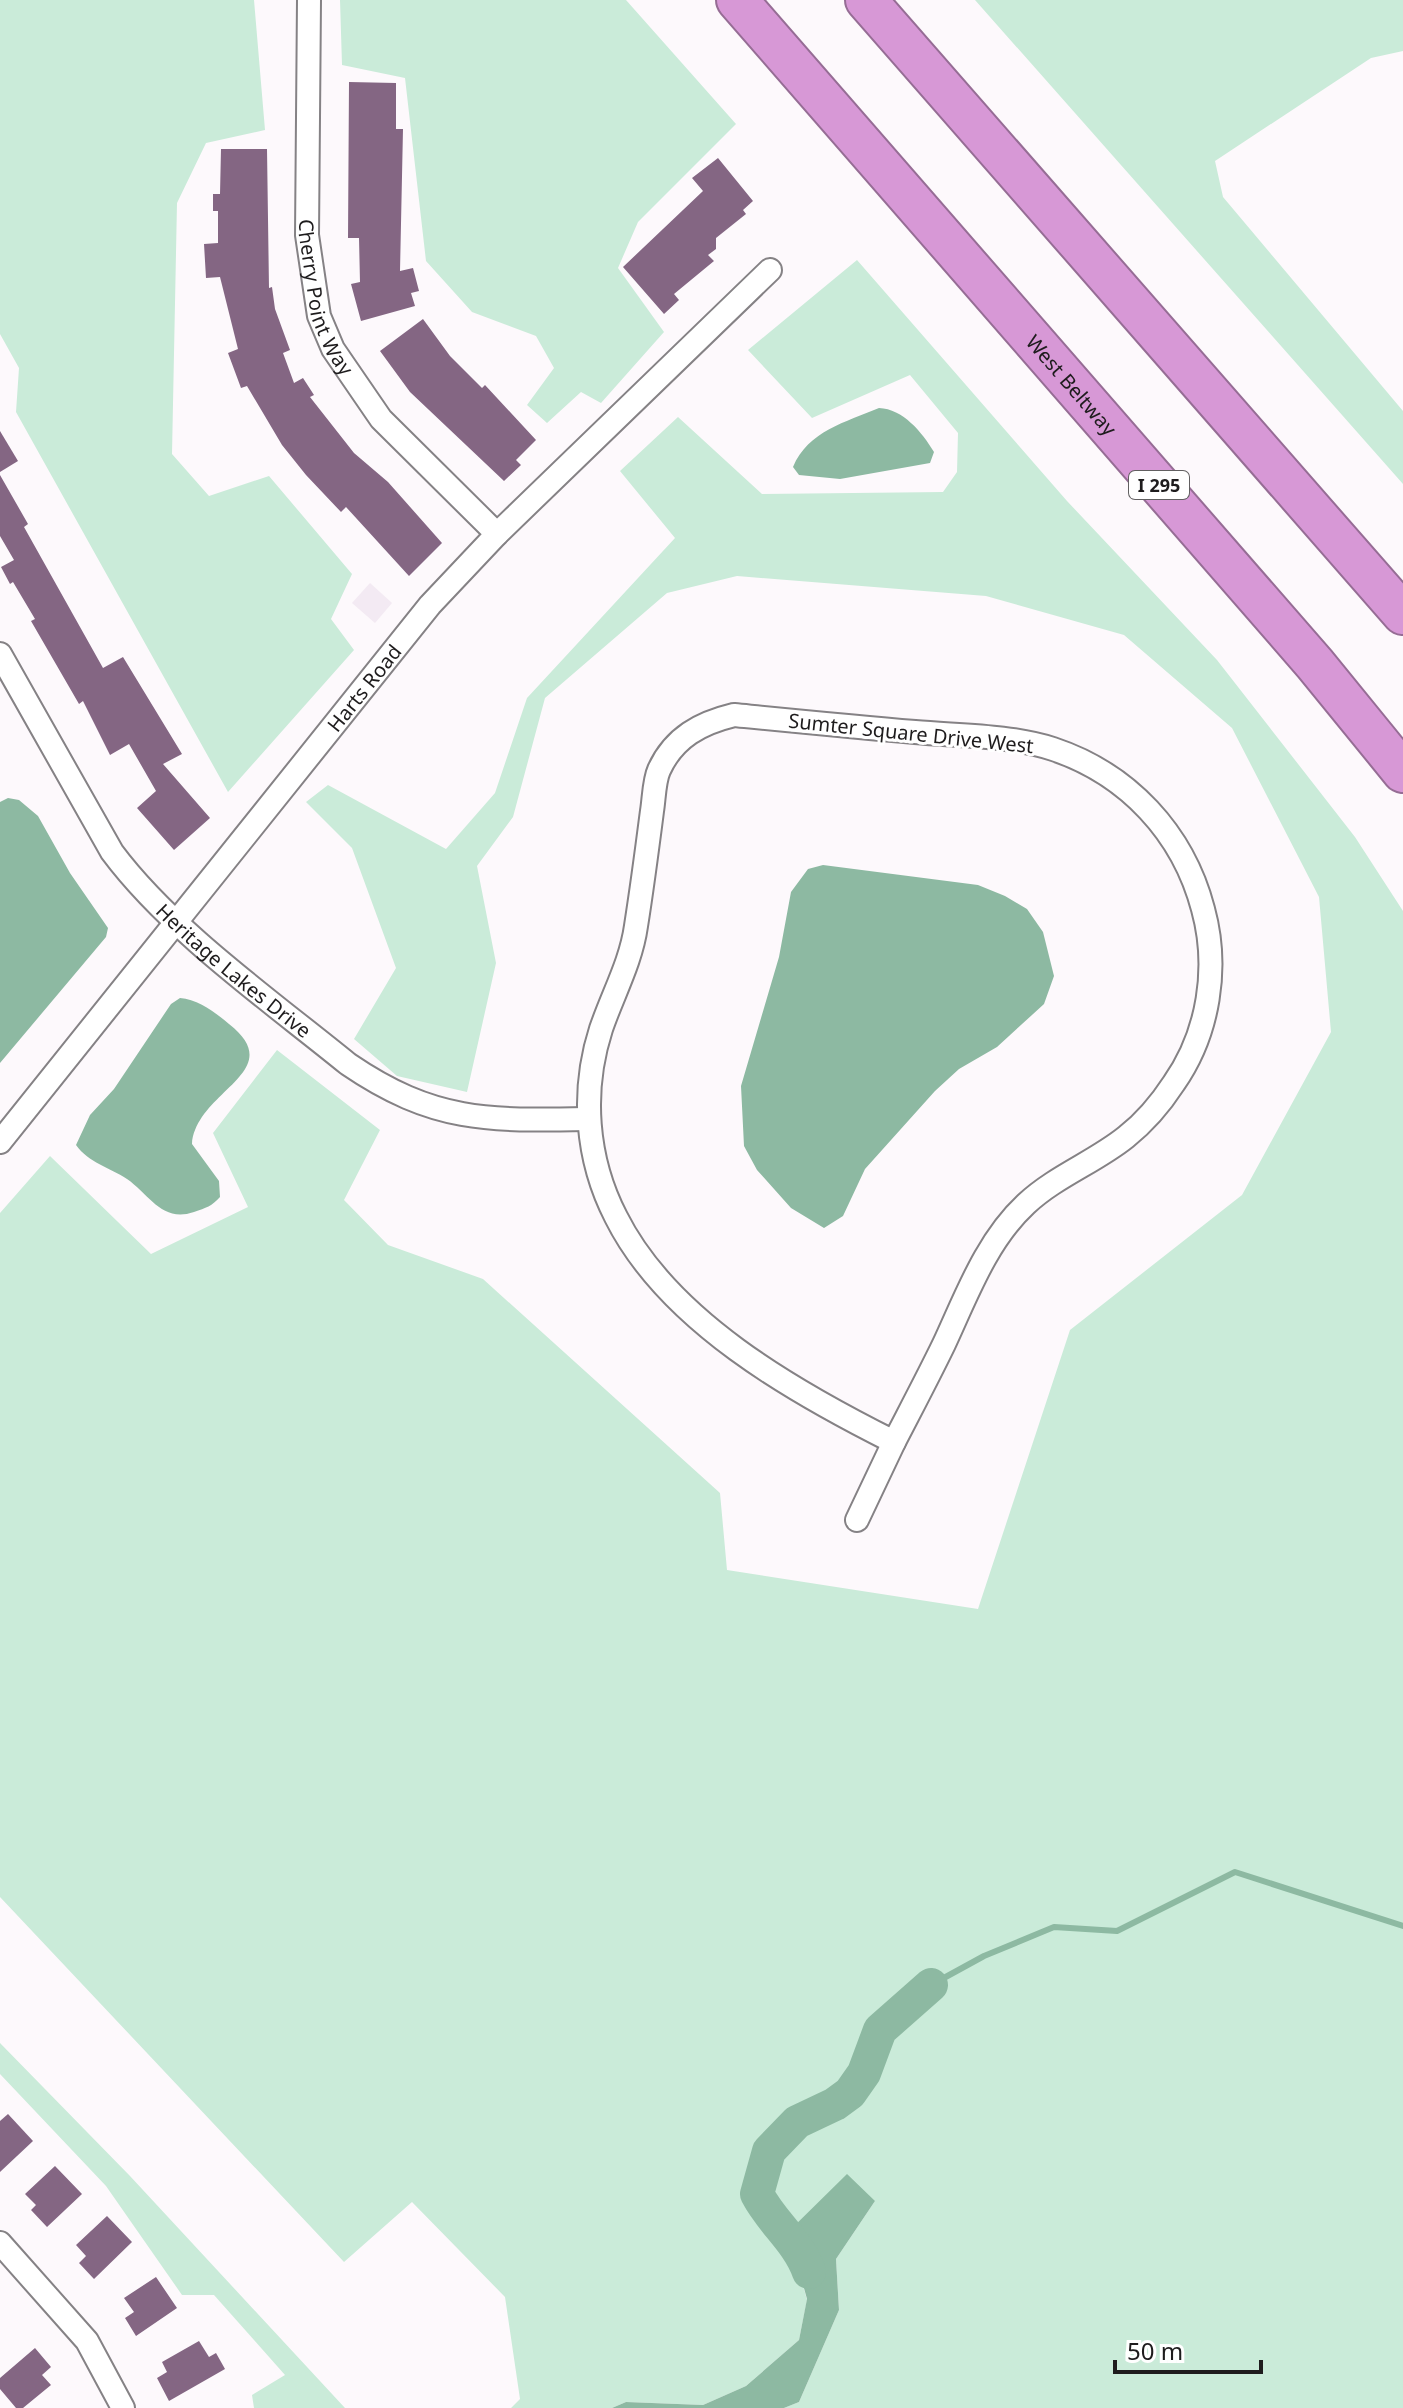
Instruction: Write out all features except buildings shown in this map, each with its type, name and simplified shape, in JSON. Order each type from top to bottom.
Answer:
[{"type":"highway","name":"West Beltway","points":[[737,0],[1315,664],[1403,772]]},
{"type":"highway","points":[[866,0],[1403,614]]},
{"type":"highway","points":[[1315,664],[1403,781]]},
{"type":"street","name":"Cherry Point Way","points":[[309,0],[307,235],[319,316],[333,349],[381,419],[497,534]]},
{"type":"street","name":"Harts Road","points":[[0,1142],[430,605],[497,534],[770,270]]},
{"type":"street","name":"Heritage Lakes Drive","points":[[0,654],[112,852],[130,876],[176,922],[348,1064],[391,1091],[462,1117],[587,1119]]},
{"type":"street","name":"Sumter Square Drive West","points":[[857,1520],[981,1267],[1024,1205],[1051,1183],[1125,1138],[1176,1081],[1196,1043],[1207,1007],[1211,965],[1207,922],[1196,883],[1179,846],[1154,814],[1122,785],[1087,762],[1022,742],[734,715],[710,721],[687,732],[658,772],[636,930],[621,981],[601,1030],[592,1067],[587,1119],[601,1181],[615,1216],[638,1256],[662,1287],[687,1310],[801,1394],[894,1442]]},
{"type":"street","points":[[0,2243],[87,2341],[123,2408]]},
{"type":"shaded area","points":[[0,0],[254,0],[265,130],[206,143],[177,203],[172,454],[209,496],[269,476],[352,574],[331,619],[354,650],[228,792],[16,412],[19,368],[0,334]]},
{"type":"shaded area","points":[[340,0],[626,0],[736,124],[638,222],[618,268],[664,332],[601,403],[581,392],[547,423],[527,405],[554,368],[536,336],[472,312],[426,261],[405,78],[342,65]]},
{"type":"shaded area","points":[[975,0],[1403,0],[1403,51],[1371,58],[1215,161],[1223,197],[1403,411],[1403,484]]},
{"type":"shaded area","points":[[857,260],[1067,501],[1217,660],[1355,837],[1403,911],[1403,2408],[784,2408],[799,2402],[839,2310],[836,2259],[875,2201],[782,2238],[797,2263],[807,2300],[799,2340],[746,2386],[703,2405],[626,2402],[612,2408],[511,2408],[520,2399],[505,2297],[412,2202],[344,2262],[0,1897],[0,1213],[50,1156],[151,1254],[248,1207],[213,1133],[277,1050],[380,1130],[344,1200],[388,1245],[483,1279],[720,1493],[727,1570],[978,1609],[1070,1330],[1242,1195],[1331,1032],[1319,897],[1232,728],[1124,635],[986,596],[737,576],[667,593],[545,698],[513,817],[477,866],[496,963],[467,1092],[397,1076],[354,1039],[396,968],[352,848],[306,802],[328,785],[446,849],[495,793],[527,698],[675,538],[620,471],[678,417],[762,494],[943,492],[957,472],[958,433],[910,375],[812,418],[748,350]]},
{"type":"shaded area","points":[[879,408],[896,412],[918,430],[934,452],[930,463],[840,479],[799,475],[793,467],[818,436]]},
{"type":"shaded area","points":[[370,583],[392,603],[375,623],[352,603]]},
{"type":"shaded area","points":[[8,798],[19,800],[38,816],[70,873],[108,928],[106,937],[0,1063],[0,802]]},
{"type":"shaded area","points":[[823,865],[978,885],[1005,896],[1027,909],[1043,932],[1054,976],[1044,1004],[997,1047],[959,1069],[935,1091],[865,1169],[843,1216],[824,1228],[791,1208],[757,1170],[744,1146],[741,1086],[779,957],[791,892],[808,869]]},
{"type":"shaded area","points":[[180,998],[213,1011],[245,1041],[250,1055],[245,1069],[197,1125],[192,1144],[219,1181],[220,1197],[194,1212],[173,1214],[157,1206],[127,1179],[93,1161],[76,1145],[90,1115],[114,1089],[171,1004]]},
{"type":"shaded area","points":[[0,2043],[130,2176],[345,2408],[254,2408],[252,2395],[285,2375],[214,2295],[182,2295],[106,2186],[0,2074]]},
{"type":"shaded area","points":[[847,2174],[875,2201],[836,2259],[839,2310],[799,2402],[784,2408],[612,2408],[626,2402],[703,2405],[746,2386],[799,2340],[807,2299],[797,2263],[782,2238]]},
{"type":"waterway","points":[[931,1985],[984,1956],[1054,1927],[1117,1931],[1235,1872],[1403,1926]]},
{"type":"waterway","points":[[809,2272],[798,2251],[757,2194],[769,2151],[797,2122],[835,2104],[850,2093],[864,2073],[880,2030],[931,1985]]}]
